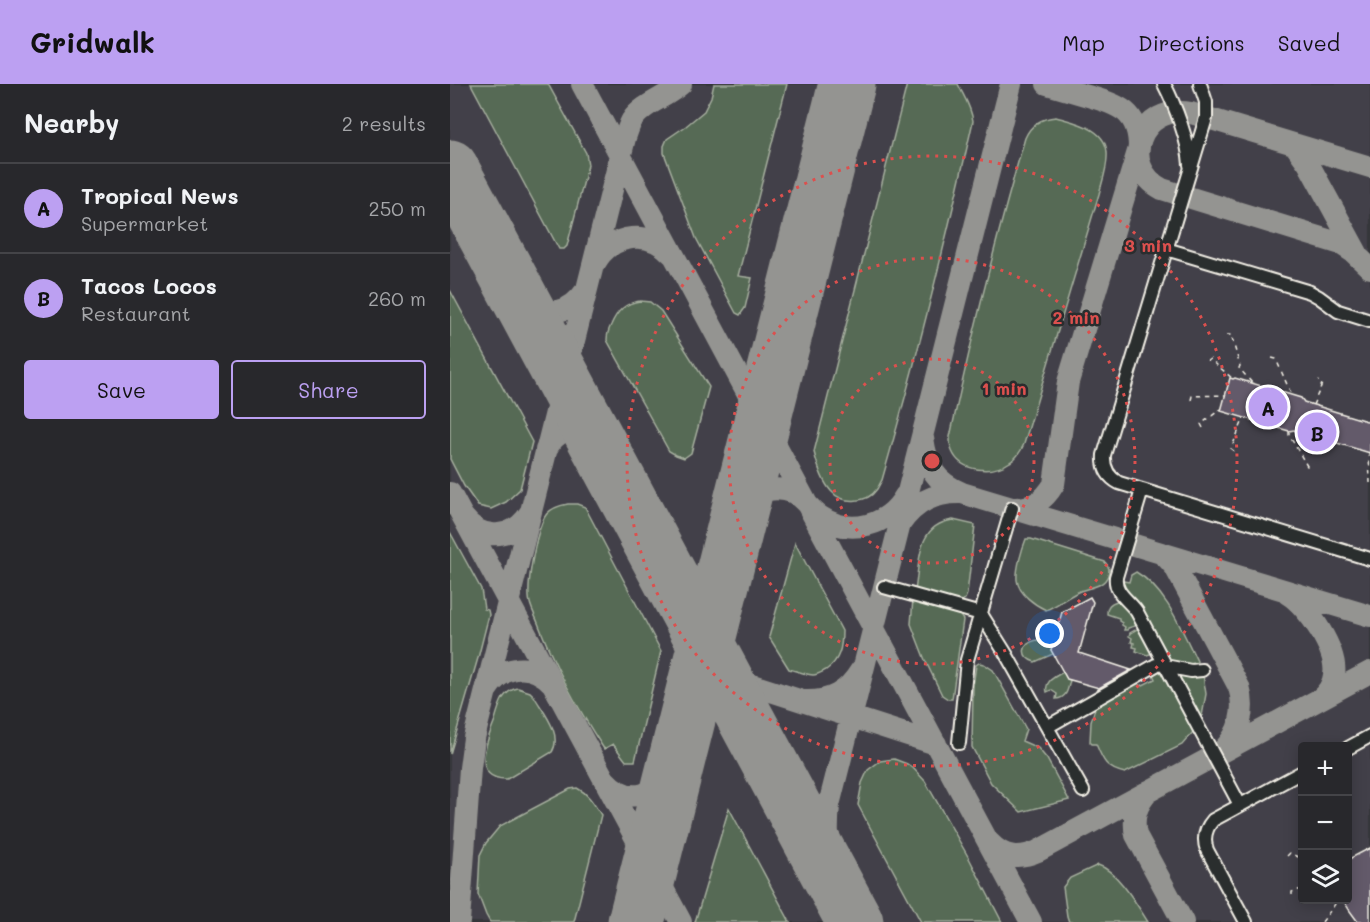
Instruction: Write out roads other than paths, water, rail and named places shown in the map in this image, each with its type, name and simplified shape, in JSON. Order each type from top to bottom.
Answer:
[{"type":"lane","points":[[1164,84],[1173,103]]},
{"type":"lane","points":[[1170,84],[1173,103],[1188,154],[1189,174]]},
{"type":"lane","points":[[1200,84],[1207,112],[1104,458],[1106,470],[1119,483],[1370,559]]},
{"type":"lane","points":[[1166,249],[1310,292],[1338,311],[1370,321]]},
{"type":"lane","points":[[1142,490],[1116,577],[1118,592],[1134,608],[1160,665],[1240,805]]},
{"type":"lane","points":[[960,742],[967,660],[1012,508]]},
{"type":"lane","points":[[884,587],[981,614],[1083,791]]},
{"type":"lane","points":[[1047,726],[1160,665],[1191,671],[1202,670]]},
{"type":"lane","points":[[1352,745],[1370,736]]},
{"type":"lane","points":[[1246,922],[1207,850],[1206,833],[1211,822],[1298,774]]},
{"type":"place","name":"Tropical News","points":[[1268,407]]},
{"type":"place","name":"Tacos Locos","points":[[1317,432]]}]
